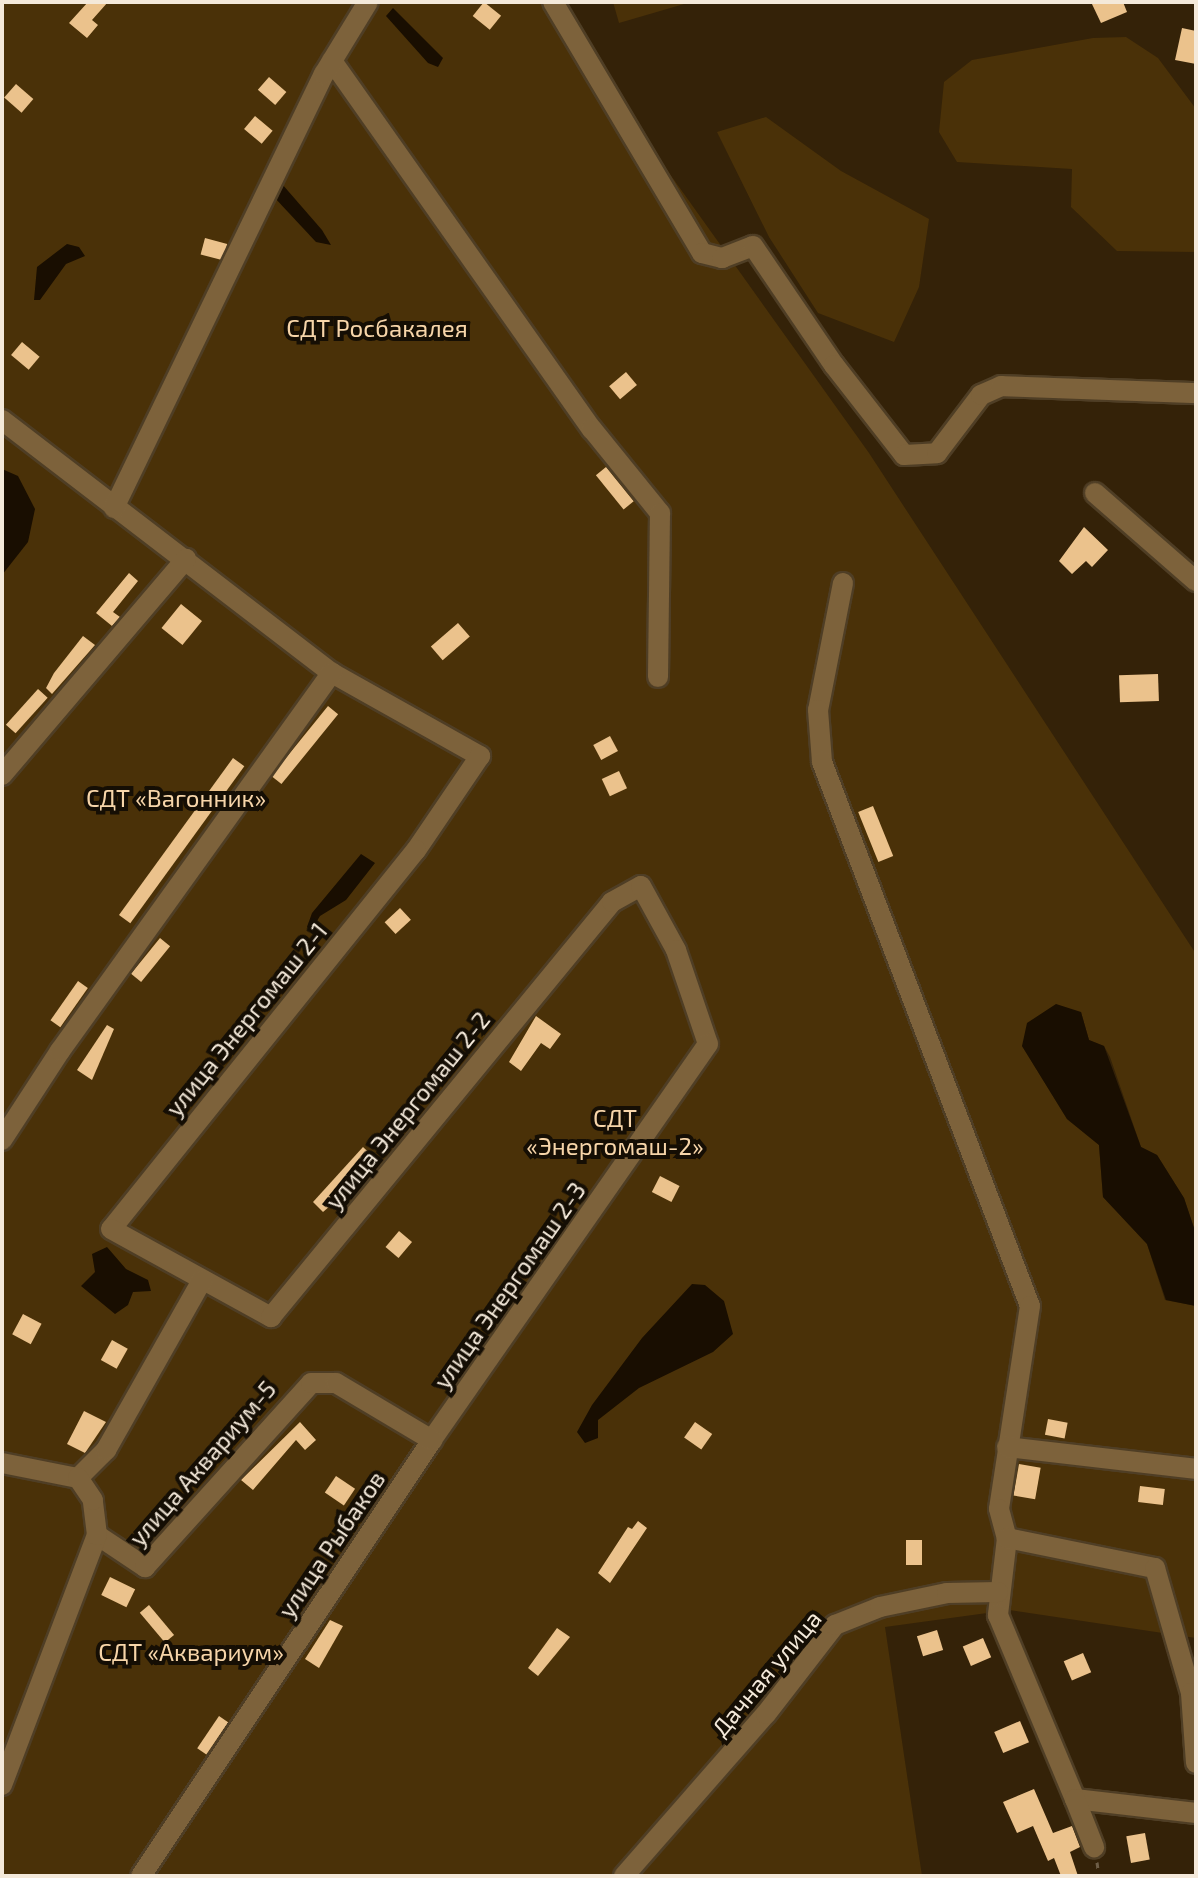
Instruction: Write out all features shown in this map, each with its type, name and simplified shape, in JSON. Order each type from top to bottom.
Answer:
[{"type":"street","points":[[114,508],[332,61],[368,2]]},
{"type":"street","points":[[553,2],[702,253],[722,258],[742,247],[757,250],[892,444],[914,458],[937,453],[981,395],[1001,386],[1196,393]]},
{"type":"street","points":[[332,61],[592,429],[660,513],[658,677]]},
{"type":"street","points":[[2,420],[332,673],[60,1051],[2,1140]]},
{"type":"street","points":[[1095,493],[1196,581]]},
{"type":"street","points":[[2,775],[186,559]]},
{"type":"street","points":[[843,583],[818,710],[822,762],[1028,1298],[1030,1314],[999,1509],[1007,1538],[998,1592],[1004,1631],[1094,1847]]},
{"type":"street","name":"улица Энергомаш 2-1","points":[[202,1280],[111,1229],[416,850],[480,756],[332,673]]},
{"type":"street","name":"улица Энергомаш 2-2","points":[[202,1280],[271,1317],[612,902],[641,886],[676,950]]},
{"type":"street","name":"улица Энергомаш 2-3","points":[[432,1440],[708,1044],[676,950]]},
{"type":"street","points":[[78,1478],[106,1450],[202,1280]]},
{"type":"street","name":"улица Аквариум-5","points":[[97,1535],[145,1567],[311,1383],[336,1383],[432,1440]]},
{"type":"street","name":"улица Рыбаков","points":[[141,1876],[432,1440]]},
{"type":"street","points":[[1007,1447],[1196,1469]]},
{"type":"street","points":[[2,1463],[78,1478],[93,1500],[97,1535],[2,1785]]},
{"type":"street","points":[[1007,1538],[1155,1568],[1191,1693],[1196,1763]]},
{"type":"street","name":"Дачная улица","points":[[624,1876],[766,1714],[835,1625],[907,1601],[947,1593],[998,1592]]},
{"type":"street","points":[[1075,1799],[1196,1813],[1196,1801]]},
{"type":"green space","points":[[2,2],[547,2],[869,453],[1196,954],[1196,1234],[1184,1198],[1157,1155],[1141,1147],[1110,1057],[1104,1046],[1089,1040],[1081,1012],[1022,1046],[1067,1119],[1099,1145],[1103,1197],[1147,1244],[1165,1300],[1196,1306],[1196,1638],[1009,1610],[885,1627],[922,1876],[2,1876]]},
{"type":"green space","points":[[613,2],[691,2],[619,23]]},
{"type":"green space","points":[[1126,37],[1158,58],[1196,109],[1196,252],[1117,251],[1071,207],[1072,169],[957,162],[939,132],[944,82],[972,60],[1093,38]]},
{"type":"green space","points":[[766,117],[841,171],[929,219],[919,287],[894,342],[818,313],[769,237],[717,132]]},
{"type":"shaded area","points":[[393,8],[443,58],[438,67],[428,63],[386,16]]},
{"type":"shaded area","points":[[282,184],[331,245],[316,242],[274,197]]},
{"type":"shaded area","points":[[67,244],[79,247],[85,256],[66,264],[40,300],[34,300],[37,267]]},
{"type":"shaded area","points":[[2,469],[18,476],[35,509],[28,542],[2,575]]},
{"type":"shaded area","points":[[361,854],[375,863],[346,900],[320,916],[311,931],[307,927],[312,913]]},
{"type":"shaded area","points":[[1056,1004],[1081,1012],[1089,1040],[1104,1046],[1141,1147],[1157,1155],[1184,1198],[1196,1234],[1196,1306],[1166,1300],[1147,1244],[1103,1197],[1099,1145],[1067,1119],[1022,1046],[1027,1023]]},
{"type":"shaded area","points":[[107,1247],[126,1269],[148,1280],[151,1291],[133,1292],[128,1305],[115,1314],[81,1286],[95,1272],[92,1254]]},
{"type":"shaded area","points":[[692,1284],[705,1285],[724,1301],[733,1334],[713,1352],[639,1388],[598,1420],[598,1438],[585,1443],[577,1432],[592,1405],[642,1338]]},
{"type":"building","points":[[88,2],[108,2],[92,20],[98,25],[87,38],[69,23]]},
{"type":"building","points":[[484,2],[501,16],[490,30],[473,16]]},
{"type":"building","points":[[1091,2],[1123,2],[1127,12],[1101,23]]},
{"type":"building","points":[[1182,28],[1196,31],[1196,64],[1175,60]]},
{"type":"building","points":[[269,77],[286,92],[275,105],[258,90]]},
{"type":"building","points":[[16,84],[33,99],[22,113],[4,98]]},
{"type":"building","points":[[255,116],[273,131],[262,144],[244,129]]},
{"type":"building","points":[[205,238],[227,244],[223,260],[201,254]]},
{"type":"building","points":[[22,342],[40,357],[29,370],[11,355]]},
{"type":"building","points":[[626,372],[637,385],[620,399],[609,386]]},
{"type":"building","points":[[606,467],[634,501],[624,509],[596,475]]},
{"type":"building","points":[[1084,527],[1108,550],[1092,567],[1086,561],[1072,574],[1059,561]]},
{"type":"building","points":[[129,573],[138,581],[113,612],[120,617],[112,626],[96,613]]},
{"type":"building","points":[[181,604],[202,621],[182,645],[161,628]]},
{"type":"building","points":[[458,623],[470,637],[443,660],[431,647]]},
{"type":"building","points":[[83,636],[95,645],[52,694],[46,688],[54,673]]},
{"type":"building","points":[[1158,674],[1159,701],[1120,702],[1119,675]]},
{"type":"building","points":[[38,689],[48,698],[16,733],[6,725]]},
{"type":"building","points":[[328,706],[338,714],[281,784],[271,776]]},
{"type":"building","points":[[610,736],[618,751],[601,760],[593,745]]},
{"type":"building","points":[[233,758],[244,766],[130,923],[119,915]]},
{"type":"building","points":[[619,771],[627,788],[610,796],[602,779]]},
{"type":"building","points":[[873,806],[893,856],[878,862],[858,812]]},
{"type":"building","points":[[400,908],[411,920],[396,934],[385,922]]},
{"type":"building","points":[[160,938],[170,946],[141,982],[131,974]]},
{"type":"building","points":[[78,981],[88,988],[60,1027],[50,1020]]},
{"type":"building","points":[[536,1016],[561,1034],[550,1049],[541,1043],[521,1071],[509,1062]]},
{"type":"building","points":[[107,1025],[114,1029],[92,1080],[77,1070]]},
{"type":"building","points":[[363,1147],[380,1163],[323,1212],[313,1202]]},
{"type":"building","points":[[660,1176],[680,1186],[671,1202],[652,1192]]},
{"type":"building","points":[[399,1231],[412,1242],[399,1258],[386,1247]]},
{"type":"building","points":[[23,1314],[42,1324],[31,1344],[12,1334]]},
{"type":"building","points":[[112,1340],[128,1349],[117,1369],[101,1360]]},
{"type":"building","points":[[84,1411],[106,1422],[85,1453],[67,1444]]},
{"type":"building","points":[[1048,1419],[1068,1423],[1065,1439],[1045,1435]]},
{"type":"building","points":[[300,1422],[316,1440],[305,1450],[296,1440],[253,1490],[241,1480]]},
{"type":"building","points":[[695,1422],[712,1434],[701,1450],[684,1438]]},
{"type":"building","points":[[1019,1464],[1041,1468],[1035,1499],[1013,1496]]},
{"type":"building","points":[[336,1476],[355,1489],[344,1505],[325,1493]]},
{"type":"building","points":[[1140,1486],[1165,1489],[1163,1505],[1138,1502]]},
{"type":"building","points":[[638,1521],[647,1528],[610,1583],[598,1573],[628,1527],[632,1529]]},
{"type":"building","points":[[906,1540],[922,1540],[922,1565],[906,1565]]},
{"type":"building","points":[[110,1577],[135,1589],[126,1607],[101,1595]]},
{"type":"building","points":[[149,1605],[174,1635],[165,1643],[140,1613]]},
{"type":"building","points":[[330,1620],[343,1626],[319,1668],[305,1659]]},
{"type":"building","points":[[557,1628],[570,1637],[538,1676],[528,1668]]},
{"type":"building","points":[[937,1630],[943,1650],[923,1656],[917,1636]]},
{"type":"building","points":[[983,1638],[991,1657],[971,1666],[963,1647]]},
{"type":"building","points":[[1083,1653],[1091,1672],[1072,1681],[1064,1661]]},
{"type":"building","points":[[219,1716],[228,1722],[206,1754],[197,1748]]},
{"type":"building","points":[[1020,1721],[1029,1742],[1003,1753],[994,1732]]},
{"type":"building","points":[[1034,1789],[1053,1833],[1072,1826],[1080,1847],[1070,1852],[1078,1876],[1061,1876],[1054,1858],[1048,1861],[1033,1826],[1017,1833],[1003,1802]]},
{"type":"building","points":[[1145,1833],[1150,1860],[1131,1863],[1126,1836]]},
{"type":"park label","name":"СДТ Росбакалея","points":[[377,328]]},
{"type":"park label","name":"СДТ «Вагонник»","points":[[176,798]]},
{"type":"park label","name":"СДТ «Энергомаш-2»","points":[[615,1132]]},
{"type":"park label","name":"СДТ «Аквариум»","points":[[191,1652]]}]
